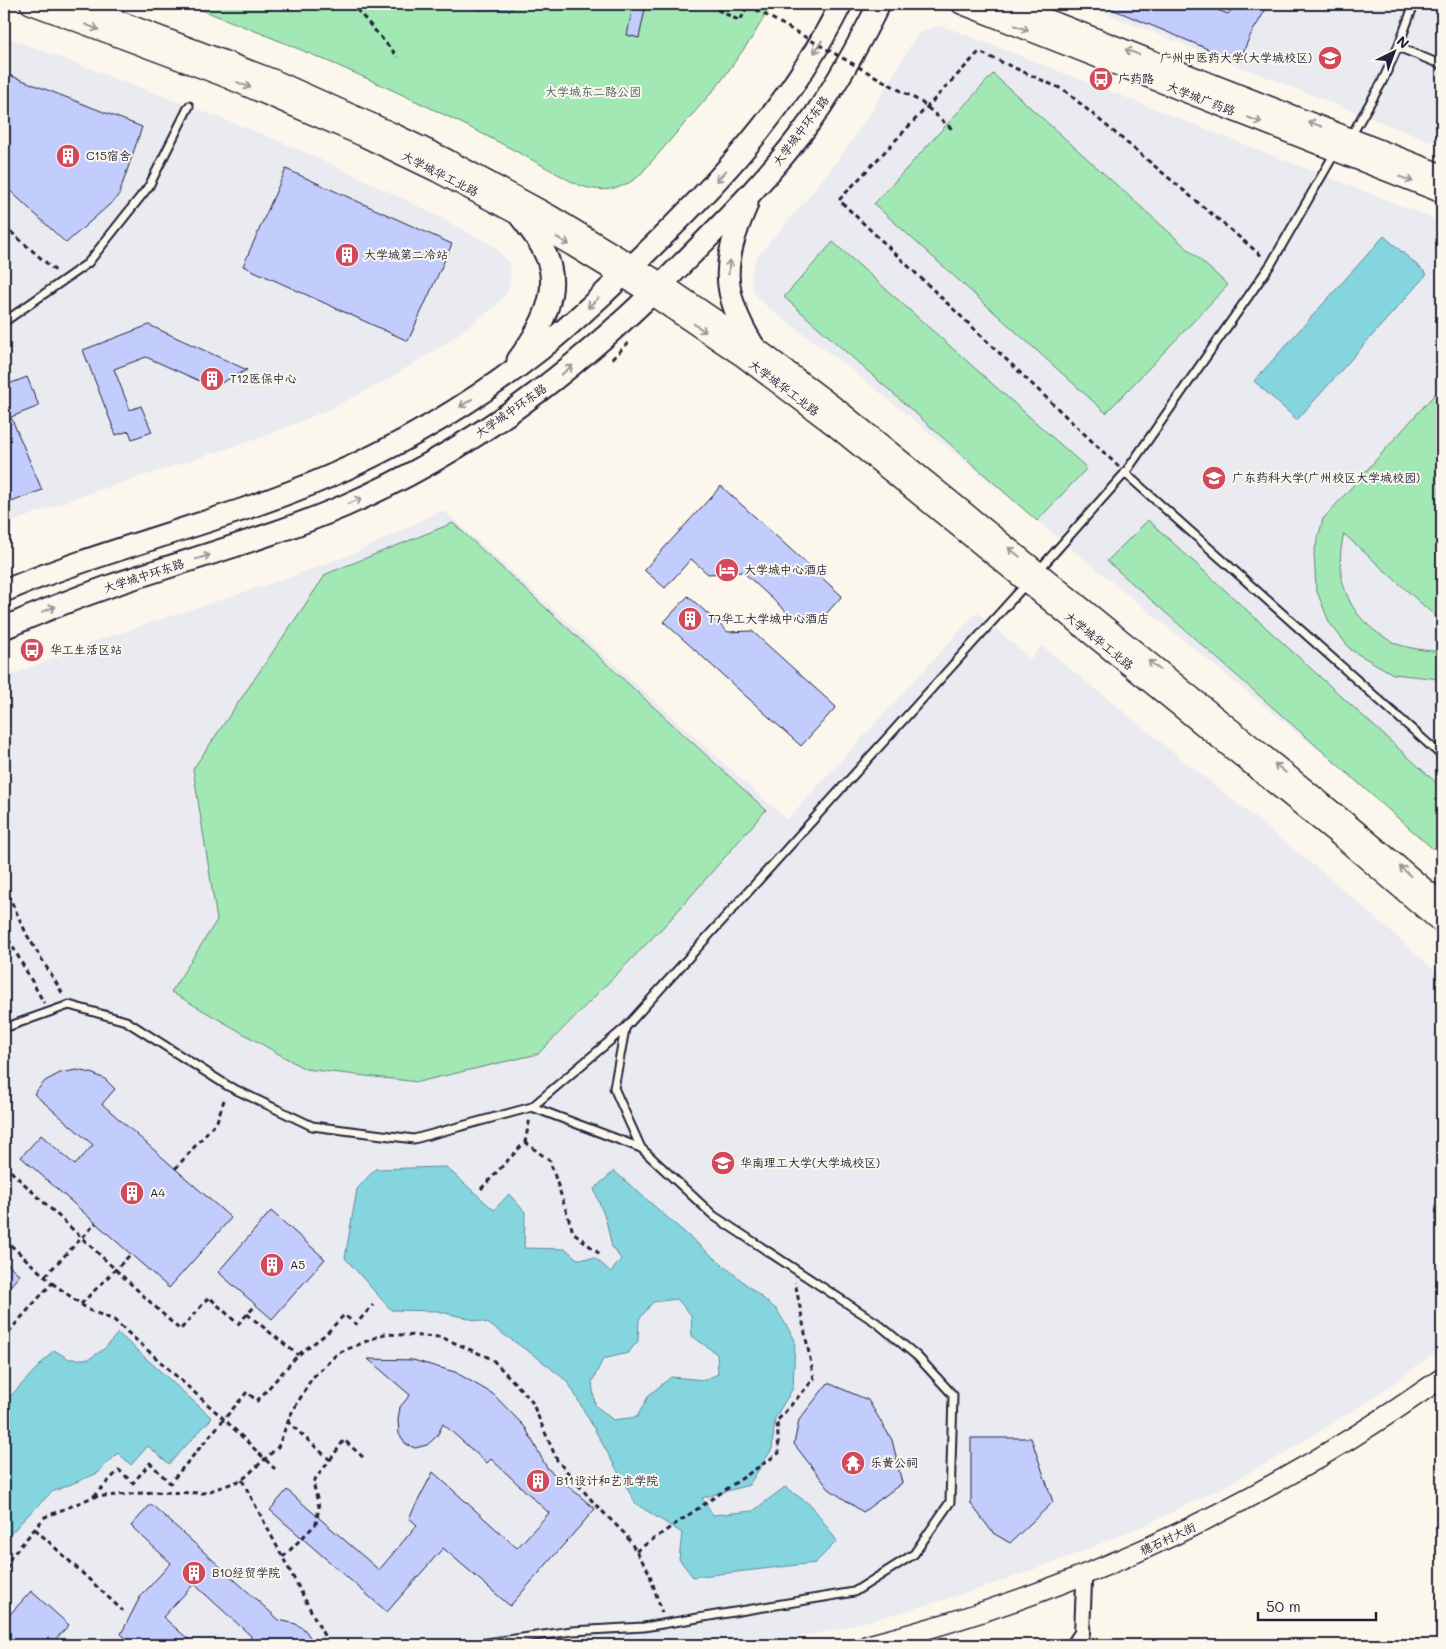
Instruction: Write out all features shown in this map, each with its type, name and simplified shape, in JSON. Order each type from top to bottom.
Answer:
[{"type":"main road","name":"大学城华工北路","points":[[30,4],[220,75],[310,112],[421,164],[628,271]]},
{"type":"main road","name":"大学城华工北路","points":[[75,4],[259,74],[393,133],[452,162],[552,216],[628,271],[753,345],[814,390],[1442,924]]},
{"type":"main road","points":[[4,591],[83,561],[258,504],[330,476],[377,454],[424,428],[507,375],[566,328],[628,271],[719,179],[766,124],[802,73],[841,4]]},
{"type":"main road","name":"大学城中环东路","points":[[4,628],[76,598],[269,536],[318,517],[392,484],[441,457],[490,427],[544,389],[609,334],[657,289],[779,161],[815,115],[853,53],[878,4]]},
{"type":"main road","name":"大学城广药路","points":[[961,4],[1442,193]]},
{"type":"main road","name":"大学城广药路","points":[[1009,4],[1442,174]]},
{"type":"main road","points":[[752,191],[736,232],[730,254],[728,291],[732,306],[753,345]]},
{"type":"main road","points":[[507,375],[523,353],[542,320],[553,286],[544,250],[520,216]]},
{"type":"main road","name":"大学城华工北路","points":[[657,289],[731,349],[1033,577],[1356,830],[1442,903]]},
{"type":"main road","name":"穗石村大街","points":[[868,1645],[923,1631],[1010,1603],[1059,1586],[1147,1550],[1240,1504],[1320,1458],[1380,1421],[1442,1378]]},
{"type":"street","points":[[1074,1645],[1082,1633],[1084,1583]]},
{"type":"lane","points":[[4,1028],[69,1005],[126,1021],[228,1086],[312,1126],[414,1139],[532,1107],[625,1028],[1125,473],[1271,264],[1332,158],[1345,146],[1350,138],[1381,84],[1398,47],[1414,4]]},
{"type":"lane","points":[[1398,47],[1442,65]]},
{"type":"lane","points":[[4,322],[88,263],[149,186],[189,106]]},
{"type":"lane","points":[[1125,473],[1442,756]]},
{"type":"lane","points":[[625,1028],[614,1088],[641,1148]]},
{"type":"lane","points":[[472,1645],[572,1630],[644,1627],[854,1592],[914,1554],[950,1502],[953,1395],[917,1356],[877,1323],[714,1216],[641,1148],[532,1107]]},
{"type":"path","points":[[349,4],[358,11],[398,57]]},
{"type":"path","points":[[713,4],[712,7],[740,21],[748,5],[921,102],[952,129]]},
{"type":"path","points":[[1125,473],[839,200],[980,52],[1064,90],[1271,264]]},
{"type":"path","points":[[5,227],[65,279]]},
{"type":"path","points":[[4,253],[5,227]]},
{"type":"path","points":[[4,886],[27,935],[69,1005]]},
{"type":"path","points":[[4,932],[49,1012]]},
{"type":"path","points":[[175,1169],[217,1121],[228,1086]]},
{"type":"path","points":[[480,1189],[525,1142],[532,1107]]},
{"type":"path","points":[[525,1142],[550,1161],[573,1232],[602,1256]]},
{"type":"path","points":[[4,1165],[180,1330],[209,1297],[238,1324],[256,1305]]},
{"type":"path","points":[[44,1276],[96,1223]]},
{"type":"path","points":[[4,1239],[52,1283],[89,1310],[114,1320],[225,1420],[275,1469]]},
{"type":"path","points":[[81,1304],[131,1254]]},
{"type":"path","points":[[636,1551],[780,1453],[777,1421],[814,1380],[792,1267]]},
{"type":"path","points":[[4,1337],[52,1283]]},
{"type":"path","points":[[94,1497],[119,1470],[133,1483],[150,1463],[170,1484],[247,1392],[256,1401],[298,1355],[326,1334],[344,1315],[356,1324],[373,1305]]},
{"type":"path","points":[[247,1314],[298,1355]]},
{"type":"path","points":[[4,1577],[11,1557],[45,1517],[94,1497],[154,1492],[204,1493],[242,1480],[278,1447],[288,1422],[312,1378],[338,1352],[384,1334],[441,1337],[492,1359],[531,1400],[557,1460],[594,1503],[626,1535],[649,1572],[665,1623]]},
{"type":"path","points":[[288,1422],[330,1460]]},
{"type":"path","points":[[283,1557],[316,1524],[318,1507],[313,1482],[344,1440],[364,1458]]},
{"type":"path","points":[[242,1480],[329,1645]]},
{"type":"path","points":[[34,1529],[123,1611]]},
{"type":"shaded area","name":"广州中医药大学(大学城校区)","points":[[1081,4],[1442,4],[1442,146],[1363,115]]},
{"type":"shaded area","name":"广东药科大学(广州校区大学城校园)","points":[[940,26],[1442,222],[1442,851],[856,373],[770,309],[753,291],[751,275],[756,258],[843,153],[872,111],[916,36],[927,29]]},
{"type":"shaded area","points":[[4,36],[275,139],[414,204],[492,245],[501,253],[509,265],[511,273],[508,290],[497,305],[448,342],[387,380],[330,409],[263,437],[75,498],[4,525]]},
{"type":"shaded area","name":"华南理工大学(大学城校区)","points":[[443,510],[787,820],[977,612],[1030,659],[1042,646],[1338,885],[1442,977],[1442,1348],[1373,1398],[1280,1456],[1221,1488],[1145,1525],[1068,1557],[982,1588],[834,1630],[756,1645],[4,1645],[4,678],[98,640],[290,577],[355,553]]},
{"type":"green space","name":"大学城东二路公园","points":[[186,4],[772,4],[753,36],[719,84],[639,176],[623,186],[606,190],[581,186],[478,131],[430,108],[285,43]]},
{"type":"green space","points":[[993,74],[1228,285],[1106,413],[874,204]]},
{"type":"green space","points":[[833,242],[1087,468],[1037,521],[784,297]]},
{"type":"green space","points":[[1442,386],[1442,622],[1344,534],[1340,564],[1346,593],[1352,606],[1371,628],[1394,643],[1427,651],[1442,650],[1442,679],[1440,679],[1393,674],[1351,650],[1329,622],[1316,589],[1314,553],[1323,519]]},
{"type":"green space","points":[[1148,520],[1442,788],[1442,840],[1433,849],[1107,561]]},
{"type":"green space","points":[[453,523],[766,810],[669,921],[538,1054],[418,1082],[305,1069],[171,992],[217,920],[193,769],[326,574]]},
{"type":"water","points":[[469,4],[514,4],[513,9],[480,10]]},
{"type":"water","points":[[1384,236],[1427,274],[1297,420],[1254,381]]},
{"type":"water","points":[[446,1167],[494,1210],[509,1194],[525,1212],[524,1248],[566,1249],[577,1259],[595,1258],[611,1272],[621,1259],[612,1247],[606,1220],[594,1189],[614,1171],[777,1310],[795,1340],[793,1388],[775,1418],[772,1449],[749,1485],[702,1498],[713,1515],[753,1511],[785,1487],[812,1506],[837,1541],[815,1563],[693,1577],[679,1559],[682,1533],[636,1504],[568,1382],[538,1358],[487,1323],[437,1311],[391,1310],[345,1258],[357,1189],[375,1169]],"holes":[[[677,1299],[691,1315],[692,1336],[717,1354],[718,1374],[705,1380],[671,1377],[649,1395],[637,1417],[613,1420],[595,1405],[592,1382],[603,1359],[628,1353],[638,1341],[639,1319],[653,1302]]]},
{"type":"water","points":[[118,1333],[212,1418],[169,1464],[148,1446],[131,1465],[118,1453],[98,1473],[52,1492],[4,1541],[4,1403],[54,1350],[69,1359],[89,1359],[104,1349]]},
{"type":"building","points":[[1100,4],[1202,4],[1228,14],[1236,4],[1269,4],[1250,36],[1239,62]]},
{"type":"building","points":[[633,6],[645,9],[639,38],[627,35]]},
{"type":"building","name":"C15宿舍","points":[[4,73],[142,127],[118,197],[66,243],[4,185],[4,125],[11,107],[4,104]]},
{"type":"building","name":"大学城第二冷站","points":[[286,169],[452,244],[408,341],[243,266]]},
{"type":"building","name":"T12医保中心","points":[[149,325],[247,370],[213,387],[146,357],[114,369],[130,410],[141,406],[152,432],[132,439],[129,431],[116,435],[83,350]]},
{"type":"building","points":[[27,377],[39,406],[11,417],[42,490],[4,505],[4,386]]},
{"type":"building","points":[[721,486],[842,596],[826,614],[791,616],[743,572],[708,574],[691,559],[665,588],[644,570]]},
{"type":"building","points":[[688,596],[728,632],[752,631],[836,707],[801,746],[664,622]]},
{"type":"building","name":"A4","points":[[77,1070],[105,1079],[115,1089],[102,1104],[231,1218],[169,1288],[21,1157],[41,1135],[75,1165],[93,1145],[34,1094],[45,1081],[60,1073]]},
{"type":"building","name":"A5","points":[[271,1211],[325,1259],[272,1319],[218,1272]]},
{"type":"building","points":[[4,1261],[20,1275],[4,1293]]},
{"type":"building","name":"B11设计和艺术学院","points":[[368,1359],[413,1360],[455,1372],[493,1394],[525,1427],[547,1468],[595,1509],[510,1606],[443,1548],[387,1612],[270,1510],[287,1490],[379,1570],[417,1525],[409,1518],[433,1472],[517,1548],[549,1513],[491,1459],[487,1463],[443,1424],[437,1436],[427,1445],[415,1448],[406,1444],[399,1434],[398,1420],[400,1407],[410,1395]]},
{"type":"building","name":"乐黄公祠","points":[[828,1383],[868,1400],[892,1440],[902,1483],[863,1512],[829,1489],[794,1444],[799,1420]]},
{"type":"building","points":[[971,1438],[1031,1438],[1053,1502],[1010,1543],[993,1533],[971,1504]]},
{"type":"building","name":"B10经贸学院","points":[[151,1504],[279,1620],[296,1624],[304,1629],[310,1637],[312,1645],[250,1645],[251,1636],[194,1584],[163,1617],[195,1645],[133,1645],[121,1634],[140,1597],[171,1563],[131,1526]]},
{"type":"building","points":[[31,1591],[69,1625],[50,1645],[14,1645],[4,1636],[4,1621]]},
{"type":"place","name":"广州中医药大学(大学城校区)","points":[[1330,58]]},
{"type":"place","name":"广药路","points":[[1101,79]]},
{"type":"place","name":"C15宿舍","points":[[68,156]]},
{"type":"place","name":"大学城第二冷站","points":[[347,255]]},
{"type":"place","name":"T12医保中心","points":[[212,379]]},
{"type":"place","name":"广东药科大学(广州校区大学城校园)","points":[[1214,478]]},
{"type":"place","name":"大学城中心酒店","points":[[727,570]]},
{"type":"place","name":"T7华工大学城中心酒店","points":[[690,619]]},
{"type":"place","name":"华工生活区站","points":[[32,650]]},
{"type":"place","name":"华南理工大学(大学城校区)","points":[[723,1163]]},
{"type":"place","name":"A4","points":[[132,1193]]},
{"type":"place","name":"A5","points":[[272,1265]]},
{"type":"place","name":"乐黄公祠","points":[[853,1463]]},
{"type":"place","name":"B11设计和艺术学院","points":[[538,1481]]},
{"type":"place","name":"B10经贸学院","points":[[194,1573]]}]
